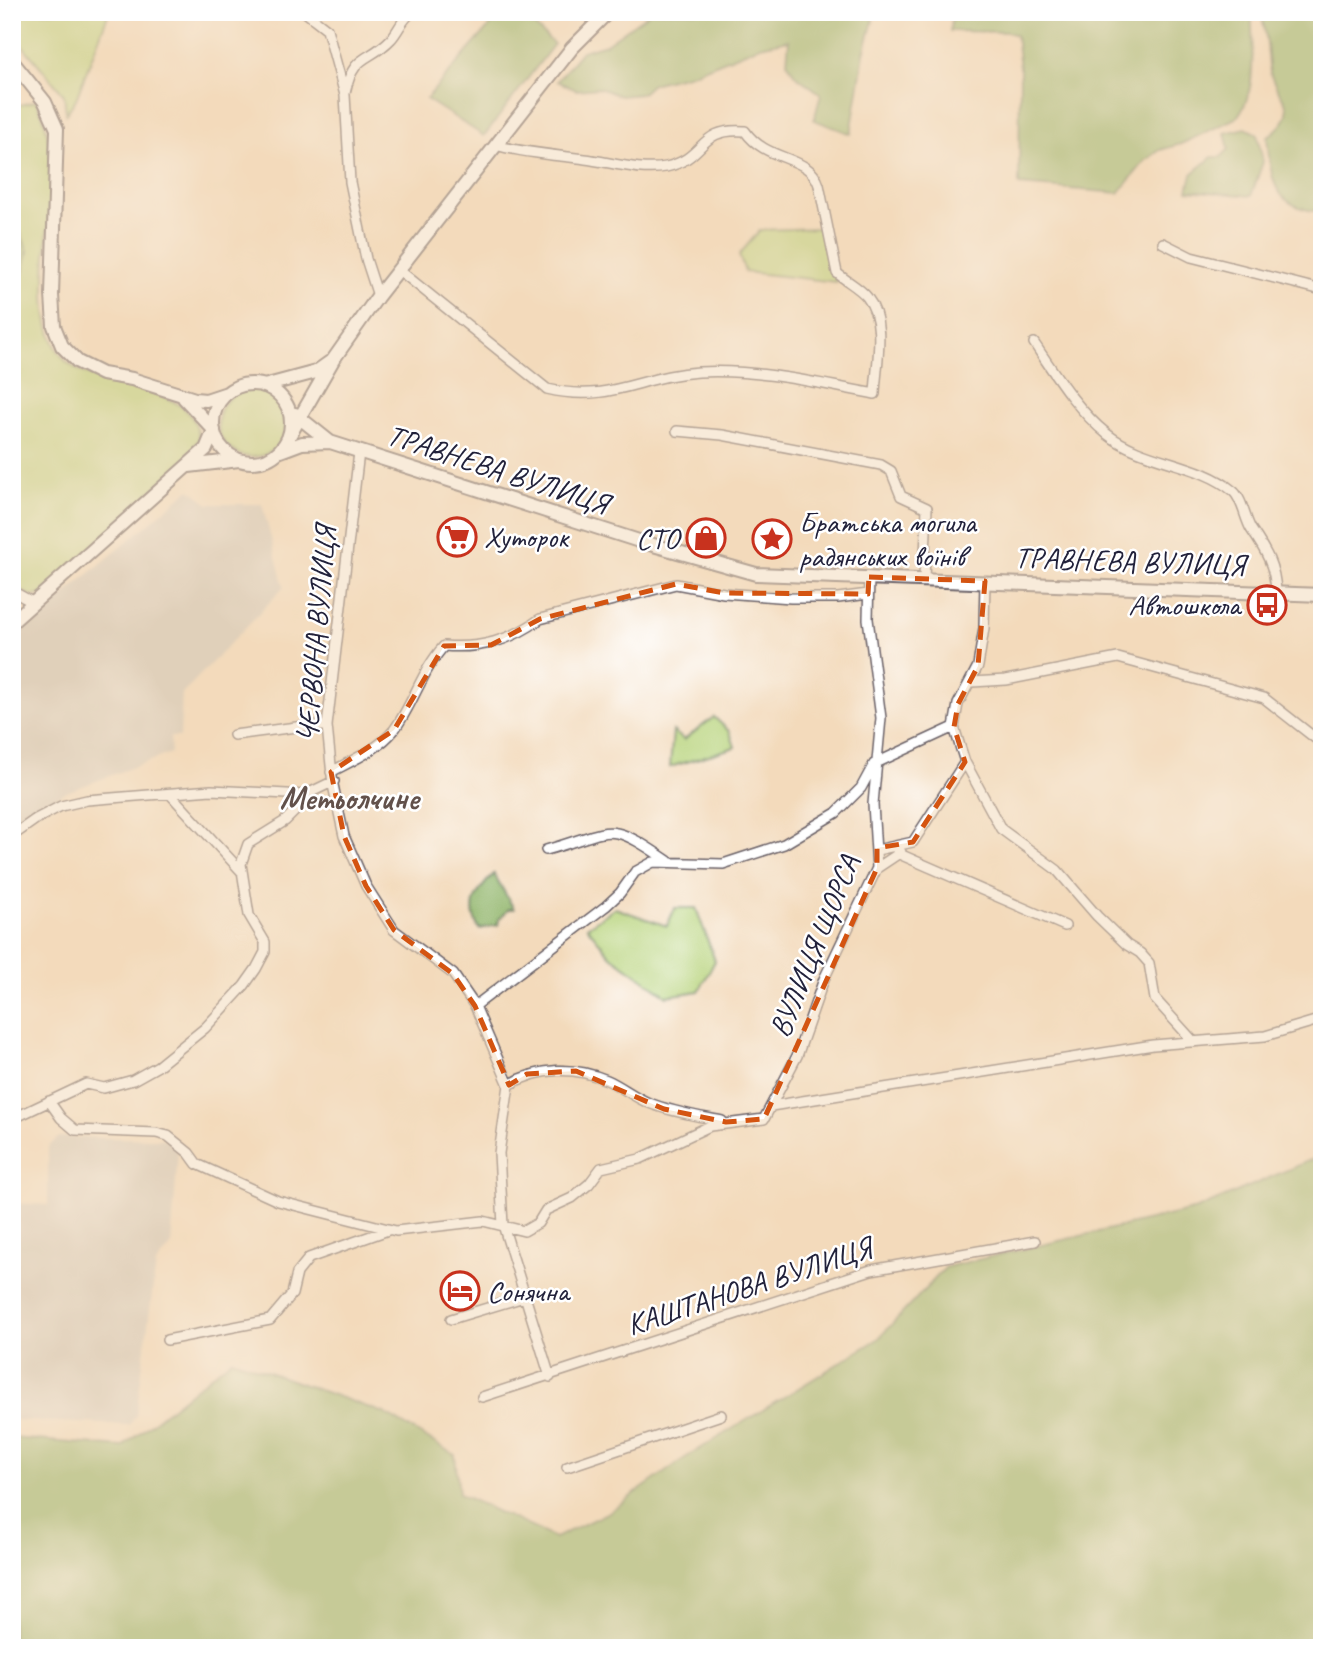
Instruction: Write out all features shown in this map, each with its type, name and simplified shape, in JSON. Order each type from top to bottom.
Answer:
[{"type":"street","points":[[304,12],[327,30],[345,94],[350,182],[366,259],[378,296]]},
{"type":"street","points":[[345,94],[349,73],[363,56],[393,37],[403,19],[412,12]]},
{"type":"street","points":[[278,452],[333,360],[378,296],[572,48],[608,12]]},
{"type":"street","points":[[12,61],[45,102],[57,129],[51,295],[54,326],[62,346],[78,362],[102,374],[132,379],[184,397],[206,400],[251,384],[264,386],[276,392],[300,419],[330,442]]},
{"type":"street","points":[[399,270],[547,389],[568,394],[598,395],[670,375],[760,372],[875,394],[878,330],[875,310],[866,296],[837,273],[816,174],[807,167],[761,150],[745,131],[714,133],[696,153],[663,167],[521,152],[495,145]]},
{"type":"street","points":[[1163,243],[1191,257],[1322,290]]},
{"type":"street","name":"ТРАВНЕВА ВУЛИЦЯ","points":[[1034,343],[1065,387],[1109,435],[1146,456],[1216,480],[1235,492],[1246,521],[1270,558],[1275,574],[1276,592]]},
{"type":"street","points":[[264,386],[317,372],[333,360]]},
{"type":"street","points":[[12,622],[206,449],[214,430],[215,411],[227,393]]},
{"type":"street","points":[[184,397],[214,430],[224,450],[239,460]]},
{"type":"street","points":[[287,440],[291,423],[288,407]]},
{"type":"street","points":[[677,431],[722,435],[881,465],[891,471],[901,496],[927,508],[924,579]]},
{"type":"street","points":[[189,466],[239,460],[257,461],[302,443],[330,442]]},
{"type":"street","name":"ТРАВНЕВА ВУЛИЦЯ","points":[[330,442],[639,541],[755,574],[1322,595]]},
{"type":"street","name":"ЧЕРВОНА ВУЛИЦЯ","points":[[359,452],[327,726],[344,836],[366,886],[394,930],[453,974],[475,1006],[509,1085]]},
{"type":"street","name":"ВУЛИЦЯ ЩОРСА","points":[[771,1106],[797,1056],[852,916],[877,868],[873,804],[874,764],[881,718],[868,619],[869,577]]},
{"type":"street","points":[[985,581],[984,628],[972,682],[958,704],[954,727],[965,762],[1001,828],[1057,870],[1097,916],[1149,963],[1154,999],[1194,1042]]},
{"type":"street","points":[[12,836],[61,806],[87,800],[211,790],[305,795],[379,745],[394,730],[424,680],[430,661],[444,646],[491,645],[524,631],[540,619],[676,584],[724,593],[791,598],[838,598],[868,594]]},
{"type":"street","points":[[12,592],[34,603]]},
{"type":"street","points":[[972,682],[1006,680],[1118,659],[1264,698],[1315,738],[1322,738]]},
{"type":"street","points":[[233,735],[304,726],[327,726]]},
{"type":"street","points":[[475,1006],[606,906],[635,872],[653,862],[723,864],[784,844],[836,813],[861,788],[874,764],[954,727]]},
{"type":"street","points":[[877,868],[913,842],[965,762]]},
{"type":"street","points":[[170,794],[242,872]]},
{"type":"street","points":[[12,1119],[86,1084],[104,1088],[132,1080],[158,1066],[205,1028],[244,986],[261,960],[265,942],[249,915],[242,872],[247,844],[285,821],[304,802],[305,795]]},
{"type":"street","points":[[546,850],[607,830],[628,834],[668,861]]},
{"type":"street","points":[[877,850],[913,842]]},
{"type":"street","points":[[897,853],[1065,926]]},
{"type":"street","points":[[49,1101],[61,1118],[75,1130],[156,1133],[168,1136],[189,1153],[197,1164],[278,1201],[390,1229],[421,1230],[483,1221],[524,1231],[538,1223],[546,1210],[572,1198],[589,1184],[601,1168],[639,1158],[710,1126],[764,1119],[771,1106],[1022,1064],[1265,1035],[1322,1019]]},
{"type":"street","points":[[550,1377],[503,1225],[499,1191],[499,1153],[509,1085],[527,1074],[550,1070],[576,1071],[608,1080],[663,1109],[726,1122]]},
{"type":"street","points":[[167,1340],[241,1323],[263,1323],[278,1313],[292,1294],[297,1273],[309,1258],[390,1229]]},
{"type":"street","name":"КАШТАНОВА ВУЛИЦЯ","points":[[482,1397],[871,1270],[1035,1241]]},
{"type":"street","points":[[451,1319],[524,1297]]},
{"type":"street","points":[[567,1467],[721,1415]]},
{"type":"highlighted area","points":[[869,577],[985,581],[978,666],[958,704],[954,727],[965,762],[913,842],[877,848],[877,868],[764,1119],[726,1122],[664,1109],[576,1071],[527,1074],[509,1085],[475,1006],[453,974],[394,930],[366,886],[344,836],[331,772],[394,730],[444,646],[491,645],[540,619],[676,584],[724,593],[868,594]]},
{"type":"shaded area","points":[[190,489],[209,504],[262,504],[284,587],[182,694],[180,737],[170,737],[171,753],[64,793],[12,823],[12,638]]},
{"type":"shaded area","points":[[59,1137],[164,1139],[174,1144],[178,1153],[171,1246],[156,1264],[136,1416],[129,1425],[12,1420],[12,1203],[48,1205],[48,1147]]},
{"type":"green space","points":[[12,12],[109,12],[76,99],[66,114],[64,95],[12,33]]},
{"type":"green space","points":[[502,12],[520,12],[554,44],[484,136],[426,99]]},
{"type":"green space","points":[[651,12],[871,12],[873,21],[864,53],[851,134],[814,120],[821,94],[795,75],[787,62],[789,40],[760,46],[691,74],[652,84],[641,94],[620,96],[600,88],[576,90],[557,81],[582,51],[606,44]]},
{"type":"green space","points":[[953,12],[1252,12],[1252,68],[1248,95],[1236,118],[1181,144],[1160,150],[1145,161],[1119,193],[1019,185],[1020,68],[1016,35],[1007,32],[950,31]]},
{"type":"green space","points":[[1260,12],[1322,12],[1322,212],[1305,209],[1284,198],[1273,178],[1267,137],[1286,118],[1287,110],[1272,78]]},
{"type":"green space","points":[[36,101],[46,129],[50,161],[45,299],[49,329],[60,354],[74,367],[93,377],[161,396],[180,405],[193,419],[199,439],[188,457],[41,595],[31,596],[12,586],[12,319],[28,251],[12,213],[12,107]]},
{"type":"green space","points":[[1246,128],[1257,134],[1263,162],[1251,196],[1188,190],[1192,174],[1212,157],[1221,157],[1229,149],[1225,133]]},
{"type":"green space","points":[[12,213],[28,251],[12,319]]},
{"type":"green space","points":[[820,228],[837,282],[745,272],[739,255],[760,230]]},
{"type":"green space","points":[[252,389],[265,392],[276,399],[283,410],[286,423],[283,436],[276,447],[265,454],[252,457],[239,454],[228,447],[221,436],[218,423],[221,410],[228,399],[239,392]]},
{"type":"green space","points":[[714,717],[730,732],[735,747],[670,767],[673,731],[684,740]]},
{"type":"green space","points":[[494,874],[514,909],[509,909],[499,919],[498,925],[479,929],[473,906],[478,893]]},
{"type":"green space","points":[[615,908],[667,926],[675,908],[696,908],[715,961],[699,991],[667,996],[611,956],[587,927]]},
{"type":"green space","points":[[1322,1155],[1322,1648],[12,1648],[12,1438],[122,1447],[232,1359],[384,1413],[455,1455],[459,1494],[555,1538],[609,1512],[685,1458],[878,1339],[946,1267],[1197,1209]]},
{"type":"place","name":"Хуторок","points":[[457,537]]},
{"type":"place","name":"СТО","points":[[706,538]]},
{"type":"place","name":"Братська могила радянських воїнів","points":[[772,539]]},
{"type":"place","name":"Автошкола","points":[[1267,605]]},
{"type":"place","name":"Сонячна","points":[[460,1291]]},
{"type":"district","name":"Метьолчине","points":[[349,798]]}]
